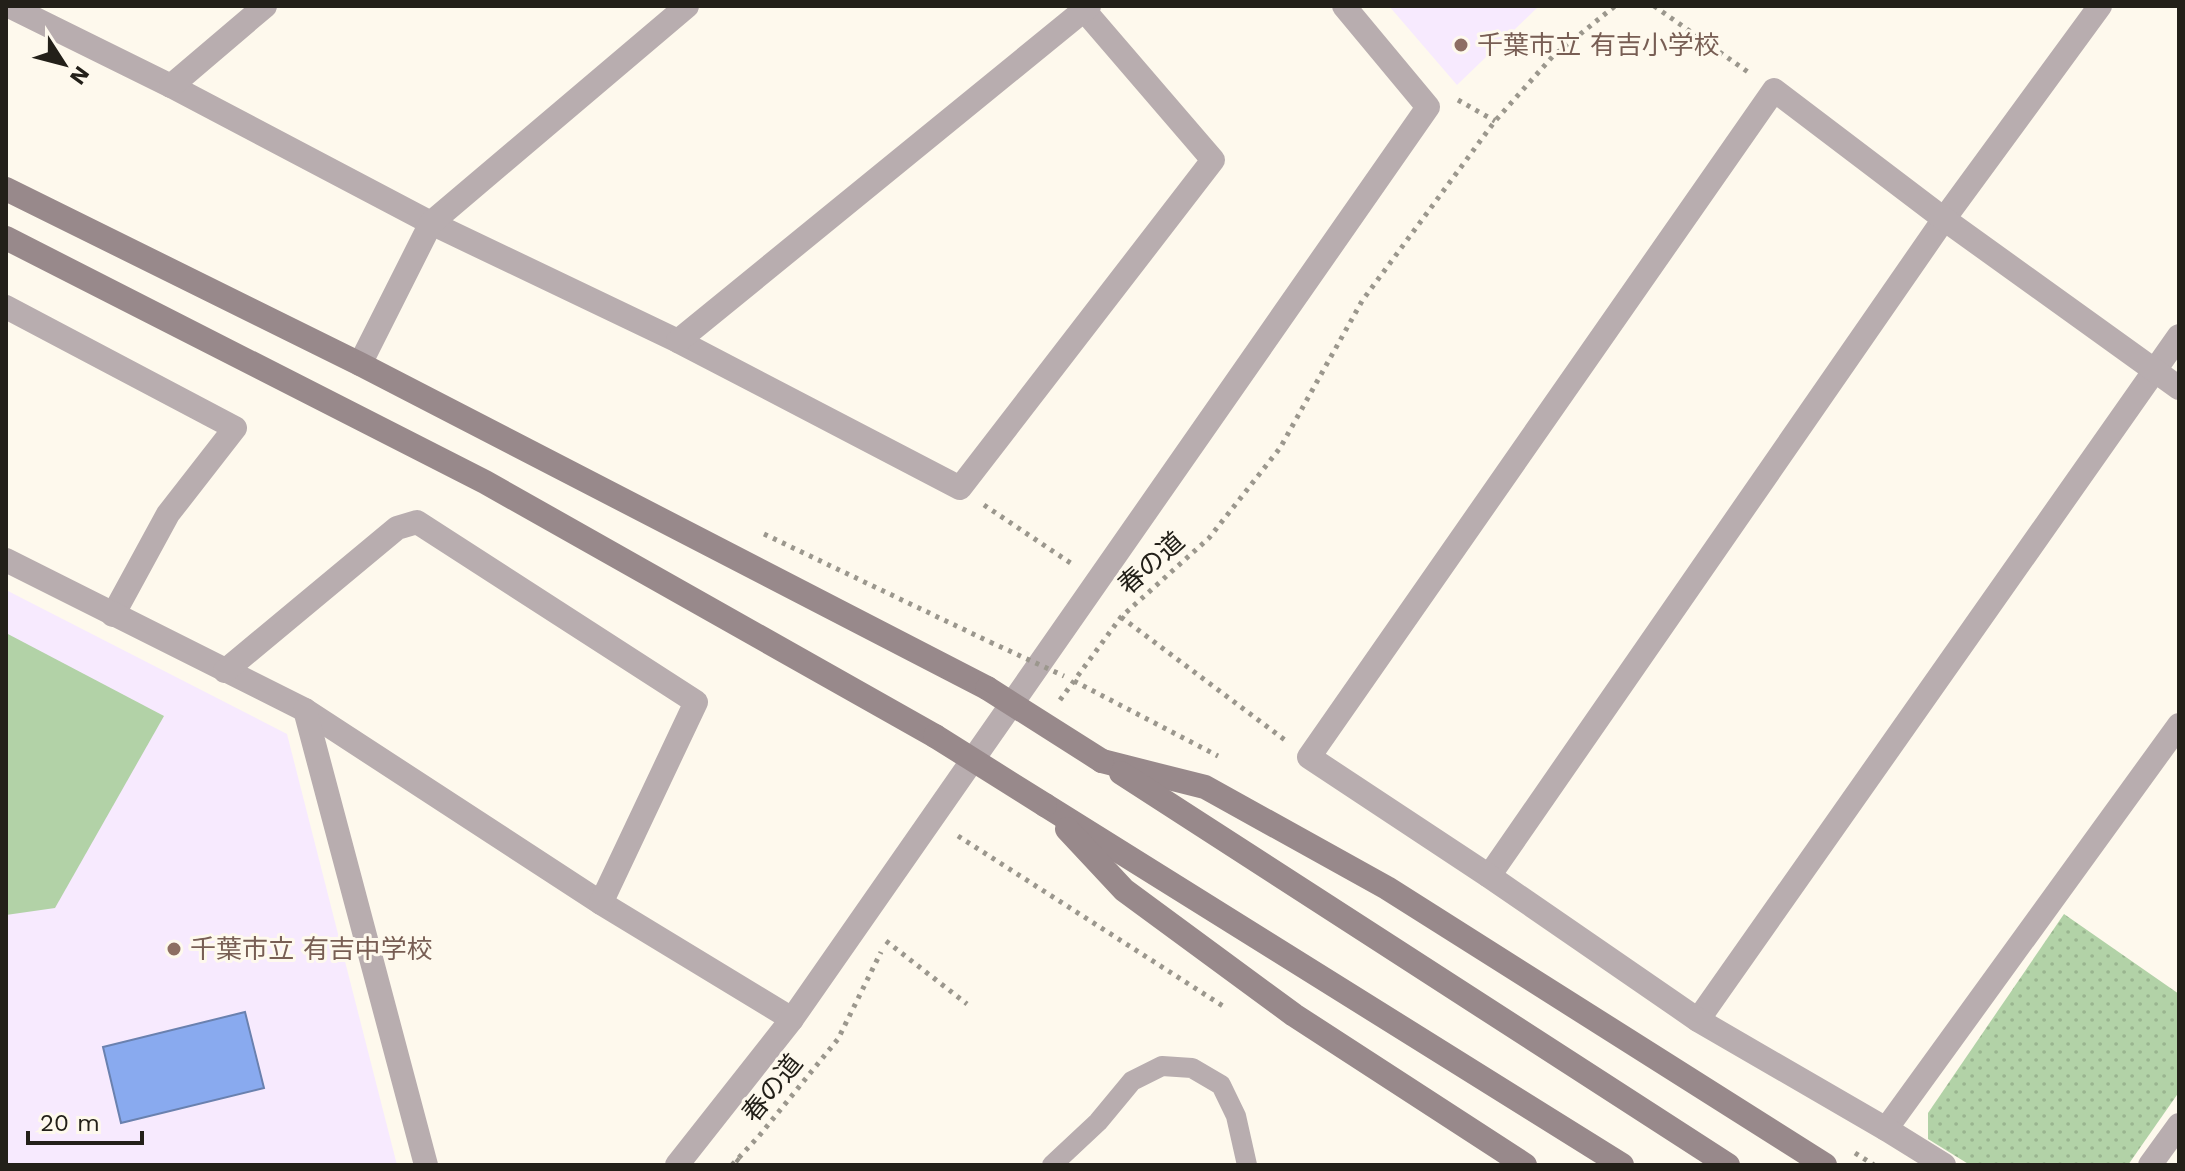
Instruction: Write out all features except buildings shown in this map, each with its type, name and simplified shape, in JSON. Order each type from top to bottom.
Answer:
[{"type":"street","points":[[9,6],[171,86],[431,223],[678,341],[960,488],[1213,160],[1086,8],[678,341]]},
{"type":"street","points":[[171,86],[265,6]]},
{"type":"street","points":[[360,364],[431,223],[687,6]]},
{"type":"street","points":[[677,1165],[792,1019],[1428,107],[1344,6]]},
{"type":"street","points":[[1489,876],[1944,219],[2100,6]]},
{"type":"street","points":[[1944,1165],[1698,1020],[1309,757],[1774,90],[1944,219],[2179,388]]},
{"type":"street","points":[[6,189],[360,364],[987,688],[1728,1165]]},
{"type":"street","points":[[6,238],[485,482],[935,736],[1622,1165]]},
{"type":"street","points":[[6,307],[235,428],[168,514],[113,615]]},
{"type":"street","points":[[1698,1020],[2179,336]]},
{"type":"street","points":[[225,671],[397,528],[417,522],[696,702],[601,903]]},
{"type":"street","points":[[6,560],[305,710],[601,903],[792,1019]]},
{"type":"street","points":[[305,710],[426,1165]]},
{"type":"street","points":[[1886,1129],[2179,725]]},
{"type":"street","points":[[1102,761],[1205,787],[1387,888],[1825,1165]]},
{"type":"street","points":[[1045,805],[1124,890],[1294,1015],[1525,1165]]},
{"type":"street","points":[[2150,1165],[2179,1125]]},
{"type":"lane","points":[[1052,1165],[1098,1122],[1132,1081],[1162,1066],[1192,1068],[1221,1085],[1236,1116],[1247,1165]]},
{"type":"path","name":"春の道","points":[[1057,705],[1121,617],[1209,538],[1280,448],[1362,301],[1495,121],[1553,56],[1615,6]]},
{"type":"path","points":[[1654,6],[1774,90]]},
{"type":"path","points":[[1428,107],[1457,100],[1495,121]]},
{"type":"path","points":[[960,488],[1097,581]]},
{"type":"path","points":[[751,527],[1064,676]]},
{"type":"path","points":[[1121,617],[1309,757]]},
{"type":"path","points":[[957,835],[1234,1013]]},
{"type":"path","name":"春の道","points":[[734,1162],[838,1039],[886,941],[967,1004]]},
{"type":"path","points":[[734,1162],[744,1165]]},
{"type":"shaded area","name":"千葉市立 有吉小学校","points":[[1389,6],[1539,6],[1457,85]]},
{"type":"shaded area","name":"千葉市立 有吉中学校","points":[[6,590],[287,734],[397,1165],[6,1165]]},
{"type":"green space","points":[[6,633],[164,716],[55,908],[6,915]]},
{"type":"green space","points":[[2064,914],[2179,994],[2179,1092],[2128,1165],[1970,1165],[1928,1139],[1928,1113]]},
{"type":"water","points":[[245,1012],[264,1088],[121,1123],[103,1047]]},
{"type":"place","name":"千葉市立 有吉小学校","points":[[1461,45]]},
{"type":"place","name":"千葉市立 有吉中学校","points":[[174,949]]}]
